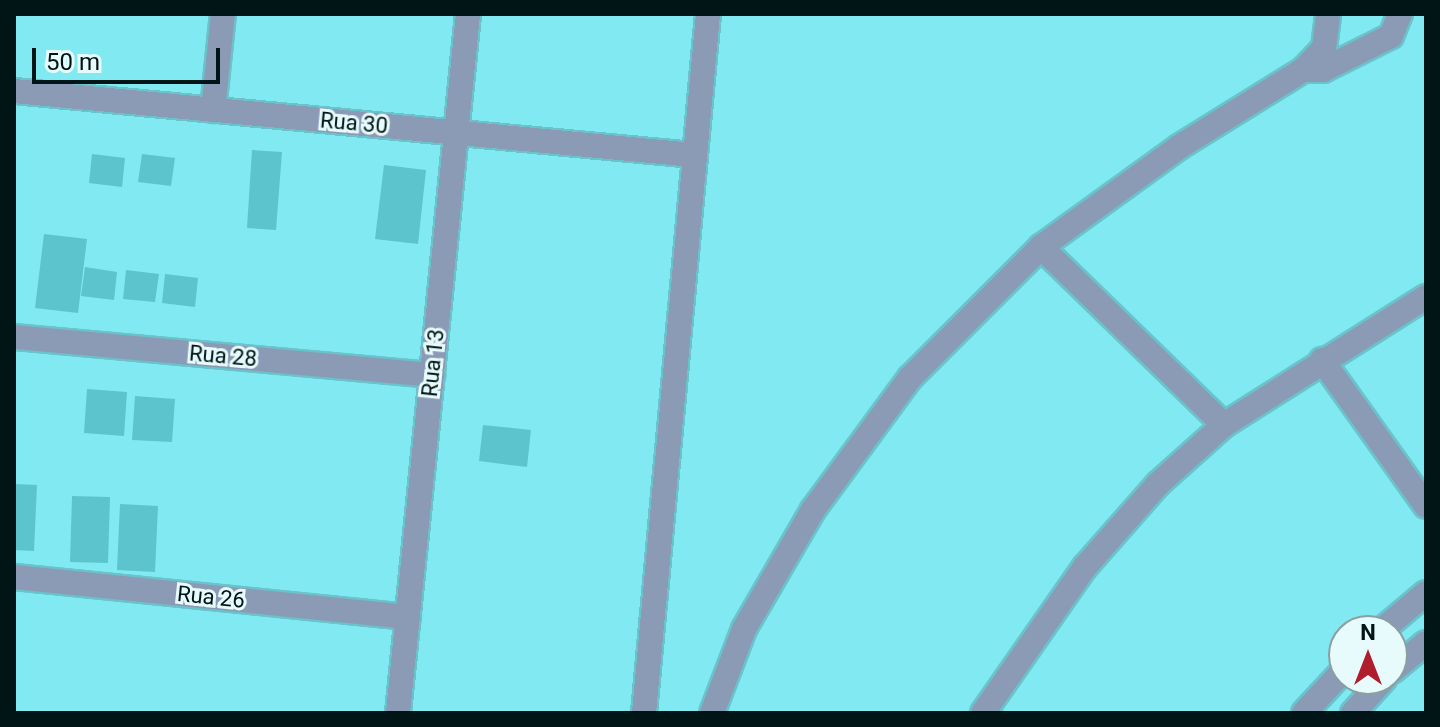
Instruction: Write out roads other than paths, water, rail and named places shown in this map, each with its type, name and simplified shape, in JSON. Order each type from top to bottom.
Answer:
[{"type":"street","points":[[213,110],[223,14]]},
{"type":"street","name":"Rua 13","points":[[398,713],[468,14]]},
{"type":"street","points":[[644,713],[708,14]]},
{"type":"street","points":[[712,713],[744,629],[813,510],[910,378],[1041,247],[1179,147],[1303,70],[1324,48],[1328,14]]},
{"type":"street","points":[[1303,70],[1323,70],[1391,36],[1400,14]]},
{"type":"street","name":"Rua 30","points":[[14,91],[693,155]]},
{"type":"street","points":[[1041,247],[1224,425]]},
{"type":"street","points":[[983,713],[1085,567],[1158,484],[1224,425],[1322,360],[1426,297]]},
{"type":"street","name":"Rua 28","points":[[14,337],[432,375]]},
{"type":"street","points":[[1322,360],[1426,506]]},
{"type":"street","name":"Rua 26","points":[[14,577],[408,617]]},
{"type":"street","points":[[1400,615],[1426,593]]},
{"type":"street","points":[[1408,658],[1426,643]]},
{"type":"street","points":[[1304,713],[1328,687]]},
{"type":"street","points":[[1353,713],[1369,695]]}]
